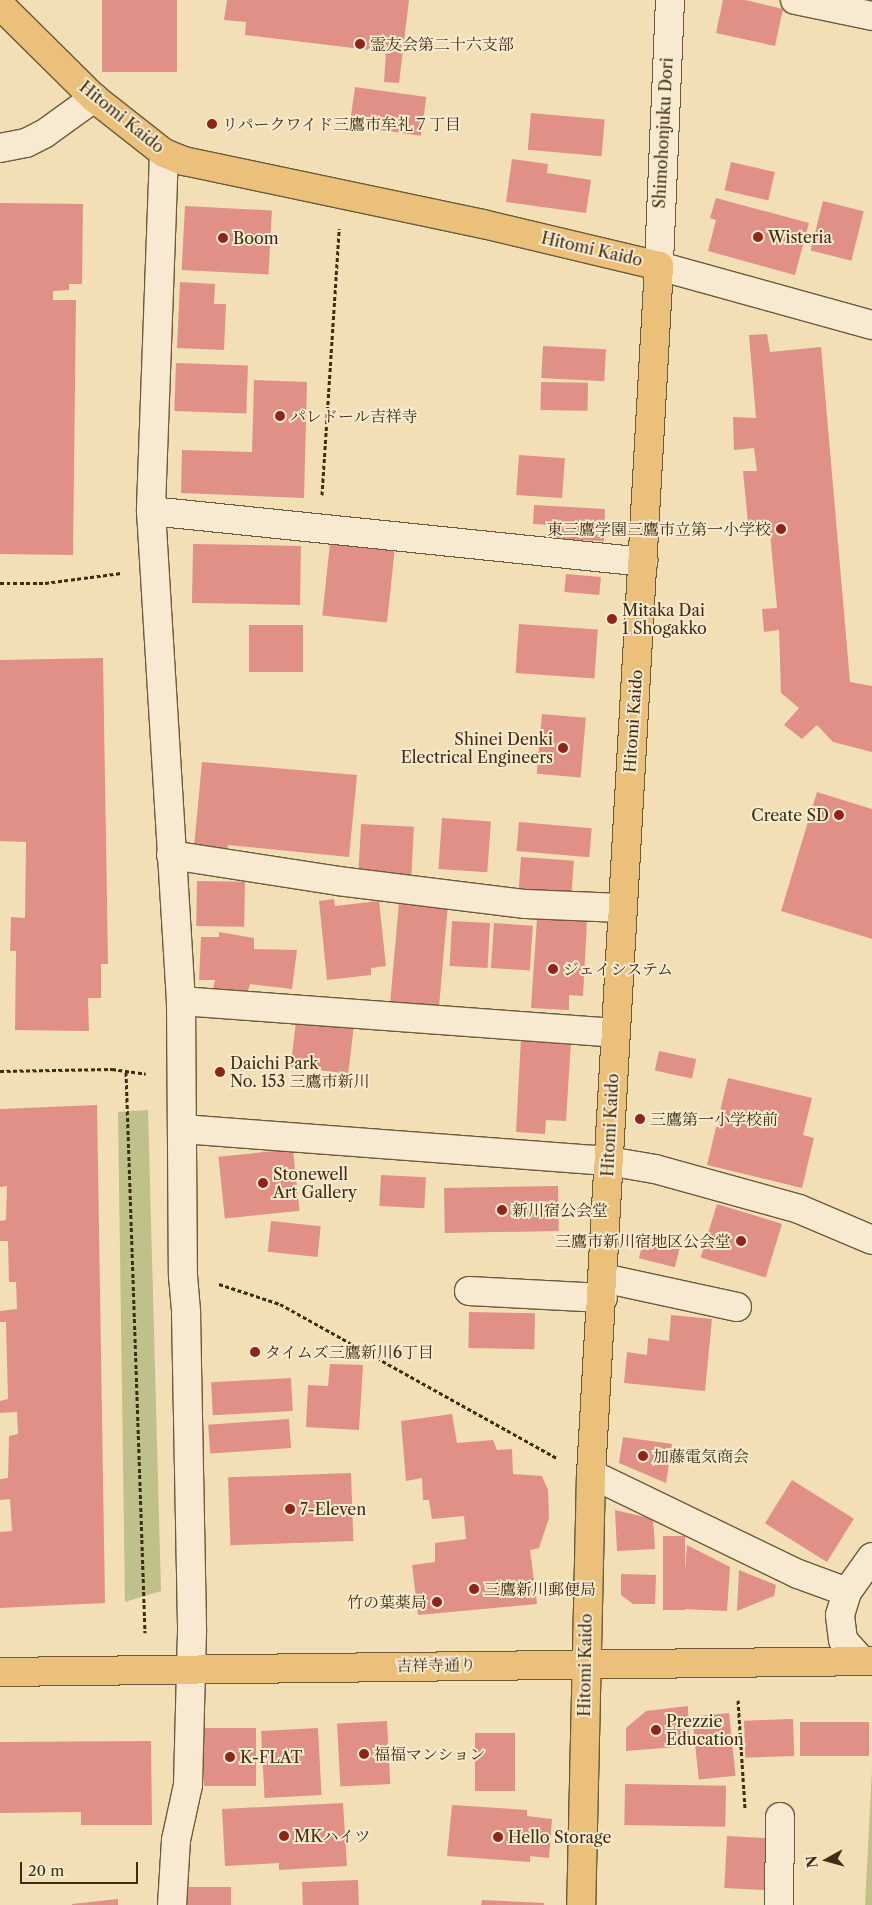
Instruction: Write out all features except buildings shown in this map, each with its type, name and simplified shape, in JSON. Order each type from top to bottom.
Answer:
[{"type":"main road","name":"Hitomi Kaido","points":[[0,5],[94,98],[164,153],[206,166],[341,194],[659,266],[643,562],[621,908],[603,1288],[591,1474],[584,1663],[581,1905]]},
{"type":"main road","name":"吉祥寺通り","points":[[0,1672],[584,1663],[867,1661]]},
{"type":"street","name":"Shimohonjuku Dori","points":[[659,266],[670,0]]},
{"type":"street","points":[[795,0],[872,16]]},
{"type":"street","points":[[0,148],[26,144],[44,134],[94,98]]},
{"type":"street","points":[[164,153],[150,511],[181,1001],[183,1276],[187,1322],[191,1669],[188,1785],[176,1840],[172,1905]]},
{"type":"street","points":[[659,266],[872,325]]},
{"type":"street","points":[[150,511],[643,562]]},
{"type":"street","points":[[171,855],[338,881],[526,904],[621,908]]},
{"type":"street","points":[[181,1001],[615,1033]]},
{"type":"street","points":[[182,1129],[608,1161],[655,1169],[799,1209],[872,1240]]},
{"type":"street","points":[[470,1291],[603,1288],[737,1307]]},
{"type":"street","points":[[591,1474],[798,1574],[847,1592]]},
{"type":"street","points":[[867,1661],[844,1640],[840,1615],[847,1592],[872,1557]]},
{"type":"street","points":[[779,1905],[780,1817]]},
{"type":"path","points":[[320,528],[341,194]]},
{"type":"path","points":[[0,583],[45,583],[126,573]]},
{"type":"path","points":[[0,1071],[112,1068],[126,1072],[182,1076]]},
{"type":"path","points":[[126,1072],[145,1633]]},
{"type":"path","points":[[183,1276],[216,1282],[280,1304],[566,1464],[591,1474]]},
{"type":"path","points":[[738,1700],[745,1815],[780,1817]]},
{"type":"green space","points":[[148,1110],[161,1591],[125,1602],[118,1112]]},
{"type":"green space","points":[[872,1770],[872,1905],[865,1905]]},
{"type":"place","name":"霊友会第二十六支部","points":[[360,44]]},
{"type":"place","name":"リパークワイド三鷹市牟礼７丁目","points":[[212,124]]},
{"type":"place","name":"Wisteria","points":[[758,237]]},
{"type":"place","name":"Boom","points":[[223,238]]},
{"type":"place","name":"パレドール吉祥寺","points":[[280,416]]},
{"type":"place","name":"東三鷹学園三鷹市立第一小学校","points":[[781,529]]},
{"type":"place","name":"Mitaka Dai 1 Shogakko","points":[[612,619]]},
{"type":"place","name":"Shinei Denki Electrical Engineers","points":[[563,748]]},
{"type":"place","name":"Create SD","points":[[839,815]]},
{"type":"place","name":"ジェイシステム","points":[[553,969]]},
{"type":"place","name":"Daichi Park No. 153 三鷹市新川","points":[[220,1072]]},
{"type":"place","name":"三鷹第一小学校前","points":[[640,1119]]},
{"type":"place","name":"Stonewell Art Gallery","points":[[263,1183]]},
{"type":"place","name":"新川宿公会堂","points":[[502,1210]]},
{"type":"place","name":"三鷹市新川宿地区公会堂","points":[[741,1241]]},
{"type":"place","name":"タイムズ三鷹新川6丁目","points":[[255,1352]]},
{"type":"place","name":"加藤電気商会","points":[[643,1456]]},
{"type":"place","name":"7-Eleven","points":[[290,1509]]},
{"type":"place","name":"三鷹新川郵便局","points":[[474,1589]]},
{"type":"place","name":"竹の葉薬局","points":[[437,1602]]},
{"type":"place","name":"Prezzie Education","points":[[656,1730]]},
{"type":"place","name":"福福マンション","points":[[364,1754]]},
{"type":"place","name":"K-FLAT","points":[[230,1757]]},
{"type":"place","name":"MKハイツ","points":[[284,1836]]},
{"type":"place","name":"Hello Storage","points":[[498,1837]]}]
